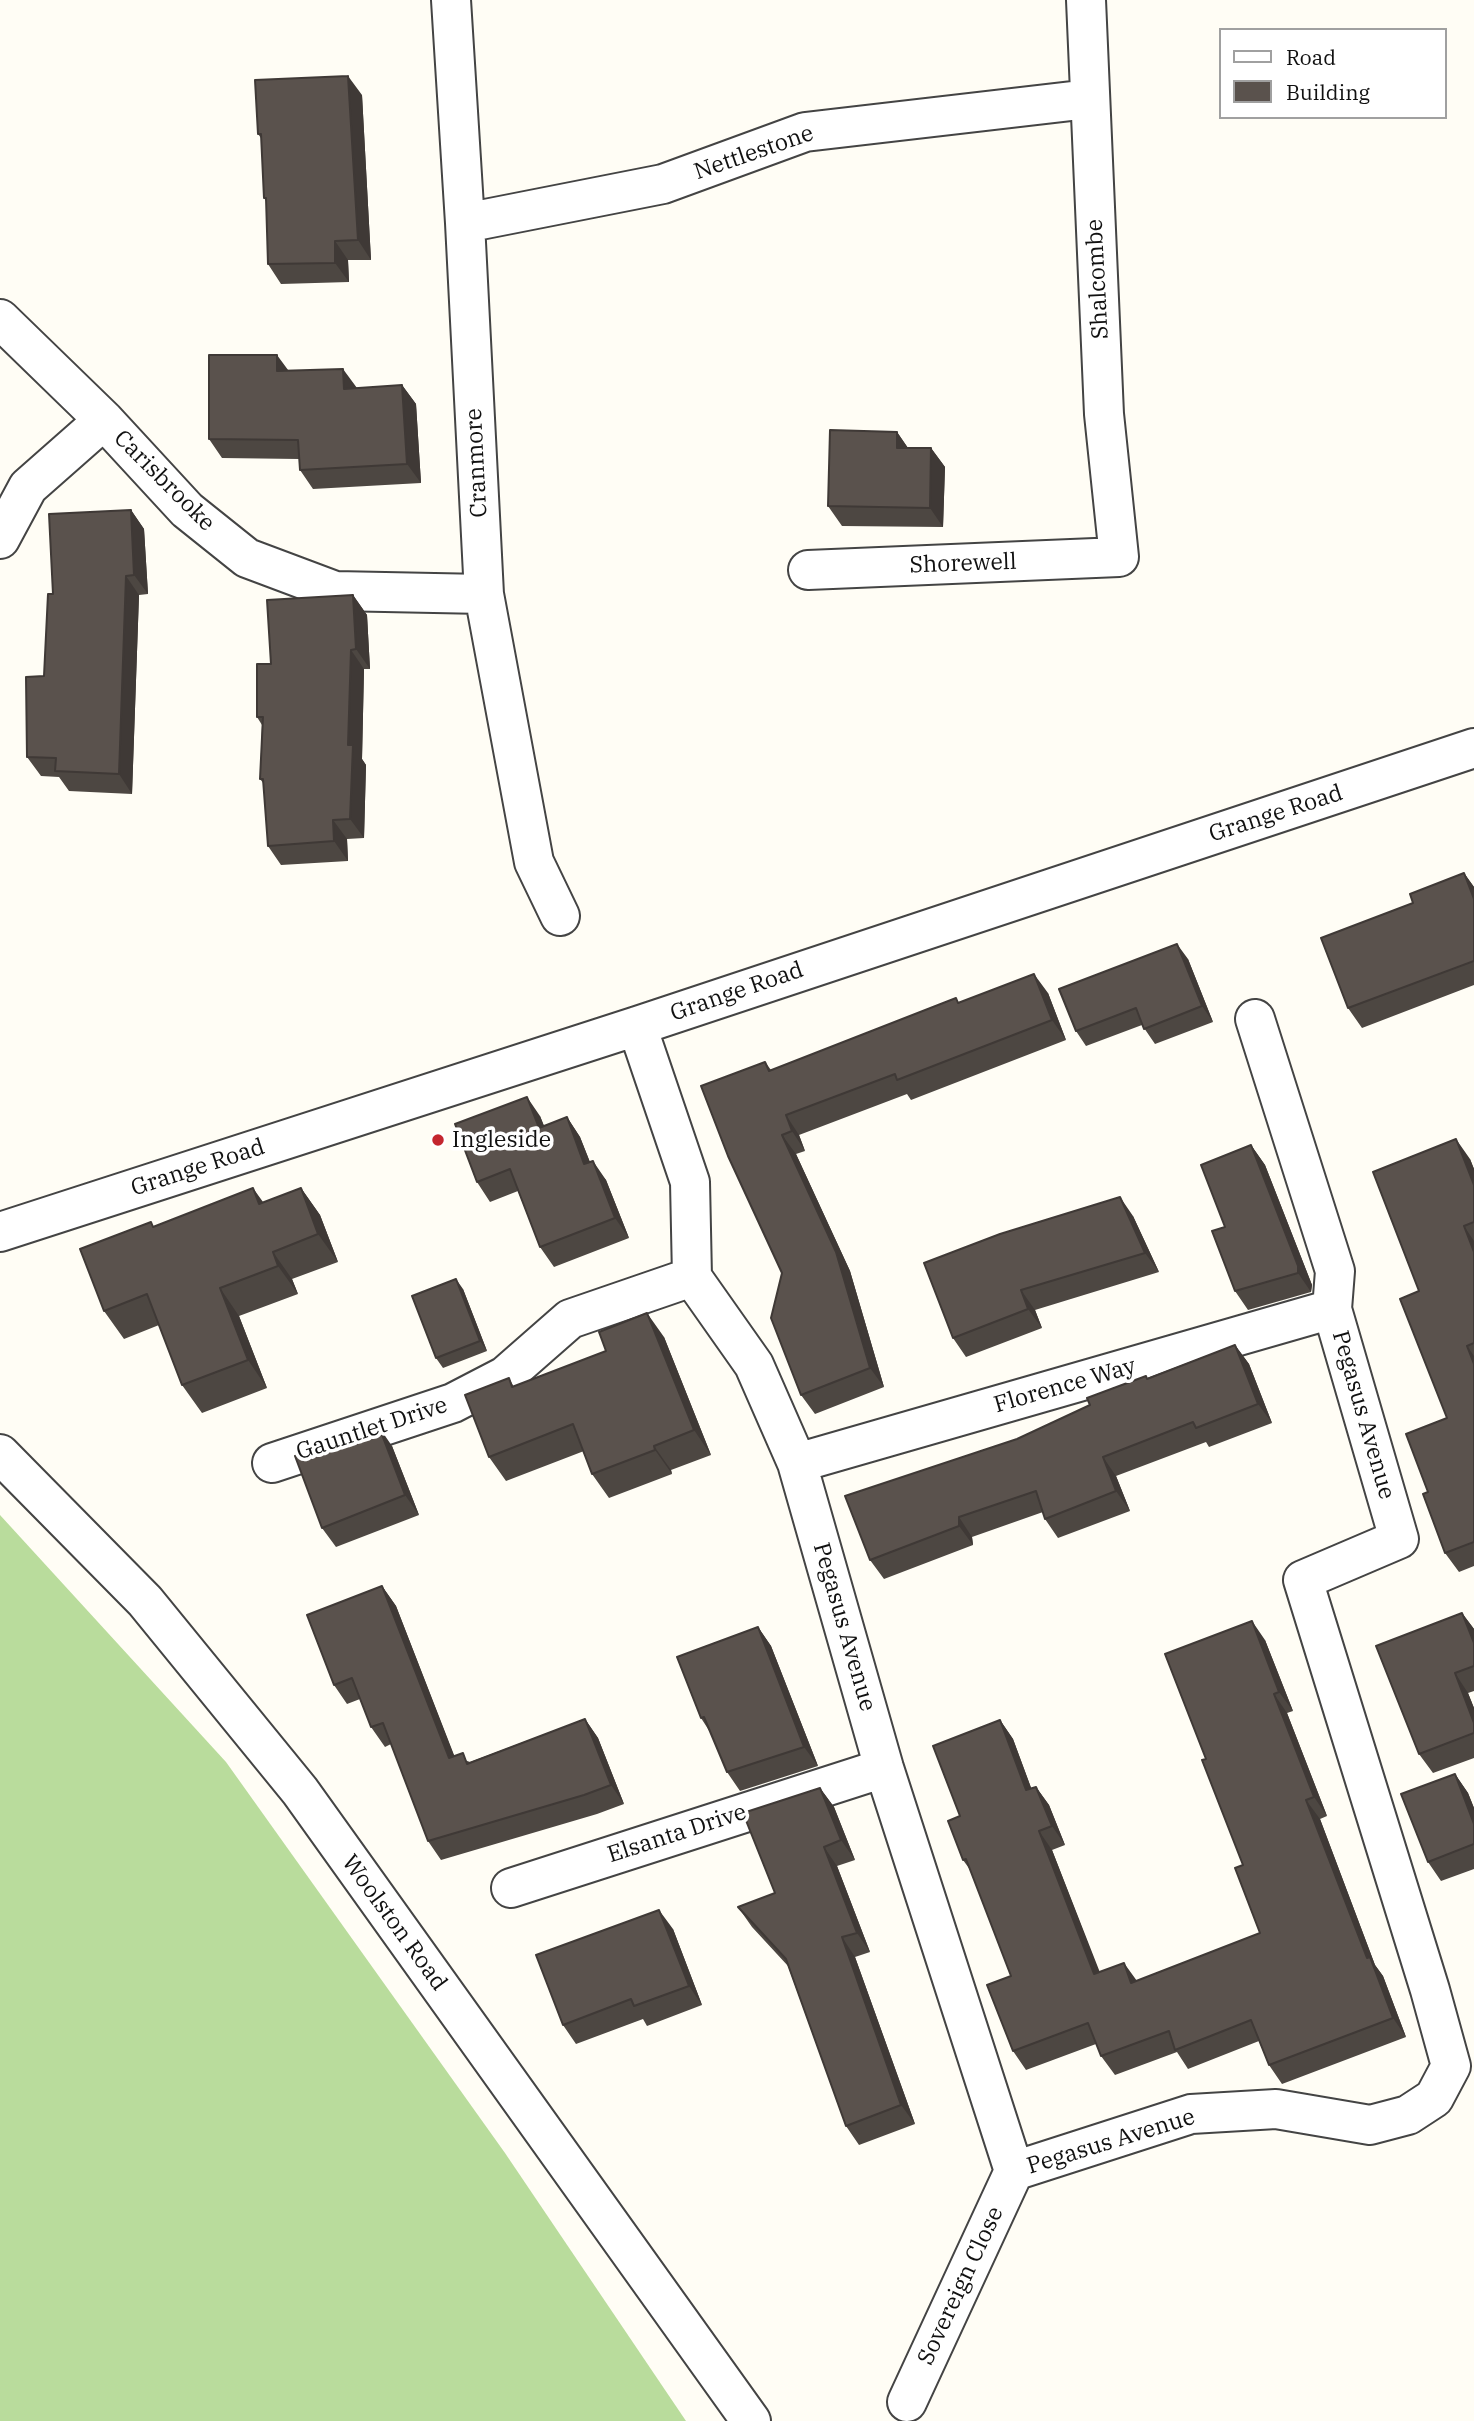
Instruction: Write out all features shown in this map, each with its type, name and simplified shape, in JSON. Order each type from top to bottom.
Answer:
[{"type":"street","name":"Cranmore","points":[[451,0],[484,594],[534,862],[560,916]]},
{"type":"street","name":"Shalcombe","points":[[1086,0],[1104,414],[1119,557]]},
{"type":"street","name":"Nettlestone","points":[[465,223],[663,184],[805,132],[1089,99]]},
{"type":"street","name":"Carisbrooke","points":[[0,319],[104,420],[187,510],[247,558],[335,591],[484,594]]},
{"type":"street","points":[[0,539],[28,487],[104,420]]},
{"type":"street","name":"Shorewell","points":[[807,570],[1119,557]]},
{"type":"street","name":"Grange Road","points":[[0,1232],[637,1026],[1474,748]]},
{"type":"street","name":"Pegasus Avenue","points":[[692,1277],[754,1366],[797,1463],[884,1768],[1014,2171],[1191,2114],[1276,2109],[1370,2125],[1408,2115],[1434,2098],[1451,2066],[1303,1580],[1399,1539],[1332,1309],[1335,1271],[1255,1019]]},
{"type":"street","points":[[637,1026],[690,1182],[692,1277]]},
{"type":"street","name":"Gauntlet Drive","points":[[272,1462],[453,1403],[505,1377],[570,1320],[692,1277]]},
{"type":"street","name":"Florence Way","points":[[797,1463],[1332,1309]]},
{"type":"street","name":"Woolston Road","points":[[0,1454],[145,1601],[300,1791],[751,2421]]},
{"type":"street","name":"Elsanta Drive","points":[[511,1888],[884,1768]]},
{"type":"street","name":"Sovereign Close","points":[[907,2402],[1014,2171]]},
{"type":"green space","points":[[0,1515],[226,1762],[505,2153],[686,2421],[0,2421]]},
{"type":"building","points":[[348,76],[358,240],[335,241],[335,263],[268,264],[266,198],[255,80]]},
{"type":"building","points":[[209,355],[277,355],[277,371],[343,369],[344,389],[402,385],[407,464],[300,470],[298,440],[209,439]]},
{"type":"building","points":[[830,430],[897,432],[897,448],[931,448],[930,508],[828,506]]},
{"type":"building","points":[[131,510],[134,575],[126,576],[119,774],[55,771],[56,758],[27,757],[26,677],[44,676],[48,594],[53,594],[49,514]]},
{"type":"building","points":[[353,595],[356,649],[351,650],[348,745],[353,745],[350,819],[333,820],[334,841],[268,846],[263,779],[260,779],[263,717],[257,717],[257,664],[271,664],[267,600]]},
{"type":"building","points":[[1464,873],[1474,899],[1474,961],[1348,1008],[1321,938],[1413,903],[1410,894]]},
{"type":"building","points":[[1177,944],[1202,1006],[1144,1029],[1136,1008],[1076,1031],[1059,989]]},
{"type":"building","points":[[1034,974],[1052,1020],[897,1080],[895,1074],[786,1115],[792,1131],[782,1135],[836,1252],[870,1368],[801,1395],[771,1318],[782,1273],[728,1156],[701,1086],[765,1062],[769,1071],[956,998],[958,1003]]},
{"type":"building","points":[[527,1097],[539,1128],[567,1117],[584,1164],[593,1161],[615,1218],[540,1247],[510,1169],[477,1182],[455,1124]]},
{"type":"building","points":[[1456,1139],[1474,1185],[1474,1222],[1464,1226],[1474,1252],[1474,1343],[1467,1346],[1474,1364],[1474,1542],[1445,1553],[1423,1494],[1428,1492],[1406,1434],[1447,1418],[1400,1299],[1419,1291],[1373,1172]]},
{"type":"building","points":[[1251,1145],[1298,1266],[1298,1273],[1235,1291],[1212,1231],[1225,1227],[1201,1165]]},
{"type":"building","points":[[253,1188],[259,1204],[301,1188],[318,1234],[273,1252],[278,1266],[220,1288],[248,1360],[182,1385],[147,1294],[104,1311],[80,1249],[151,1222],[153,1227]]},
{"type":"building","points":[[1120,1197],[1145,1253],[1021,1290],[1028,1309],[953,1338],[924,1263],[1000,1234]]},
{"type":"building","points":[[456,1279],[480,1341],[436,1358],[412,1296]]},
{"type":"building","points":[[647,1313],[694,1430],[654,1446],[655,1450],[592,1474],[573,1424],[489,1457],[465,1395],[509,1378],[512,1387],[606,1351],[599,1332]]},
{"type":"building","points":[[1235,1345],[1258,1404],[1196,1428],[1193,1422],[1103,1457],[1116,1491],[1045,1519],[1036,1491],[959,1517],[959,1526],[870,1560],[845,1496],[1017,1439],[1090,1405],[1087,1398],[1146,1376],[1147,1379]]},
{"type":"building","points":[[379,1427],[405,1495],[322,1528],[295,1456]]},
{"type":"building","points":[[382,1586],[449,1758],[463,1753],[467,1764],[585,1719],[611,1785],[428,1841],[383,1723],[371,1727],[352,1678],[334,1685],[307,1615]]},
{"type":"building","points":[[1462,1613],[1474,1643],[1474,1666],[1455,1673],[1474,1723],[1474,1733],[1419,1754],[1376,1646]]},
{"type":"building","points":[[1252,1621],[1279,1692],[1274,1694],[1314,1797],[1306,1800],[1393,2018],[1269,2065],[1251,2020],[1175,2050],[1169,2031],[1101,2056],[1088,2023],[1013,2051],[987,1985],[1011,1976],[966,1859],[963,1860],[948,1821],[960,1816],[933,1746],[1000,1720],[1026,1790],[1036,1787],[1052,1826],[1039,1831],[1094,1974],[1124,1963],[1131,1983],[1260,1933],[1235,1868],[1243,1865],[1165,1654]]},
{"type":"building","points":[[758,1627],[804,1747],[727,1772],[704,1717],[701,1718],[677,1657]]},
{"type":"building","points":[[1455,1774],[1474,1824],[1474,1844],[1428,1862],[1401,1794]]},
{"type":"building","points":[[820,1788],[841,1840],[824,1847],[857,1933],[842,1937],[901,2105],[846,2126],[786,1959],[738,1907],[775,1893],[743,1813]]},
{"type":"building","points":[[659,1910],[689,1986],[634,2006],[631,1999],[563,2025],[536,1955]]},
{"type":"place","name":"Ingleside","points":[[438,1140]]}]
